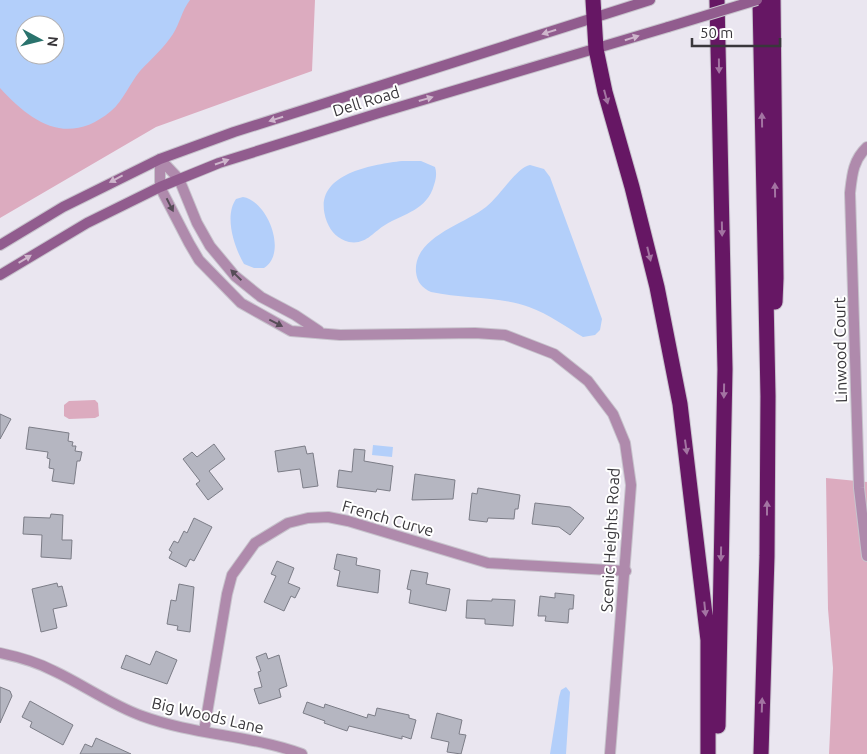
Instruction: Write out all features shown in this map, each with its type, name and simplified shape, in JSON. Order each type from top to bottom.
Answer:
[{"type":"highway","points":[[593,0],[596,18],[596,49],[605,92],[657,287],[680,404],[708,640],[708,754]]},
{"type":"highway","points":[[717,0],[725,369],[717,754]]},
{"type":"highway","points":[[758,0],[768,396],[767,556],[761,754]]},
{"type":"highway","points":[[768,396],[776,278],[773,0]]},
{"type":"main road","name":"Dell Road","points":[[0,245],[64,207],[160,159],[234,132],[650,0]]},
{"type":"main road","name":"Dell Road","points":[[0,275],[87,223],[160,187],[219,163],[379,112],[758,0]]},
{"type":"street","name":"Linwood Court","points":[[867,147],[860,153],[852,169],[850,193],[859,488],[867,556]]},
{"type":"street","name":"Scenic Heights Road","points":[[160,159],[179,179],[197,223],[210,246],[235,276],[262,297],[295,315],[319,332]]},
{"type":"street","name":"Scenic Heights Road","points":[[160,159],[160,187],[199,260],[231,294],[256,313],[291,331],[340,335],[475,333],[505,336],[533,344],[568,363],[603,399],[621,429],[626,444],[631,485],[626,571],[610,754]]},
{"type":"street","name":"French Curve","points":[[204,731],[227,594],[232,575],[255,543],[270,532],[288,523],[308,518],[328,518],[397,534],[488,563],[626,571]]},
{"type":"street","name":"Big Woods Lane","points":[[0,653],[25,658],[140,715],[165,724],[204,731],[302,754]]},
{"type":"shaded area","points":[[0,0],[315,0],[312,71],[156,127],[0,218]]},
{"type":"shaded area","points":[[95,400],[98,403],[99,416],[95,418],[69,419],[64,416],[64,405],[69,401]]},
{"type":"shaded area","points":[[826,478],[867,482],[867,754],[829,754],[833,668],[828,609]]},
{"type":"water","points":[[0,0],[190,0],[175,30],[162,49],[140,71],[115,107],[95,122],[80,128],[65,129],[51,126],[38,120],[12,101],[0,88]]},
{"type":"water","points":[[402,161],[421,161],[435,167],[435,183],[426,200],[414,210],[385,225],[360,242],[349,242],[335,235],[327,222],[324,206],[326,193],[334,183],[345,175],[359,170]]},
{"type":"water","points":[[530,165],[544,169],[550,177],[602,319],[600,330],[595,335],[583,337],[543,313],[517,303],[431,292],[425,289],[419,282],[416,272],[417,260],[423,249],[442,233],[486,207],[514,176]]},
{"type":"water","points":[[243,197],[252,201],[260,208],[272,228],[274,251],[271,261],[264,268],[254,268],[244,264],[234,240],[231,223],[232,206],[236,199]]},
{"type":"water","points":[[373,445],[393,447],[392,457],[372,455]]},
{"type":"water","points":[[566,687],[570,692],[566,754],[550,754],[559,697],[561,690]]},
{"type":"building","points":[[0,414],[11,419],[0,439]]},
{"type":"building","points":[[29,427],[69,433],[68,441],[73,442],[72,446],[76,446],[75,451],[82,452],[80,461],[77,461],[74,484],[52,481],[54,469],[49,468],[50,459],[47,458],[48,452],[26,449]]},
{"type":"building","points":[[214,444],[225,459],[209,471],[223,489],[208,500],[196,484],[200,481],[183,459],[192,452],[197,457]]},
{"type":"building","points":[[305,446],[307,454],[313,453],[318,486],[303,488],[300,469],[278,472],[275,451]]},
{"type":"building","points":[[354,449],[365,450],[364,461],[393,466],[390,491],[377,489],[376,492],[337,487],[339,470],[352,472]]},
{"type":"building","points":[[415,474],[455,480],[453,499],[412,500]]},
{"type":"building","points":[[478,488],[520,495],[514,519],[488,518],[487,522],[469,520],[472,493],[477,494]]},
{"type":"building","points":[[535,503],[570,507],[584,518],[570,535],[559,527],[532,524]]},
{"type":"building","points":[[51,514],[63,515],[62,540],[72,540],[71,559],[41,557],[42,535],[23,534],[24,517],[50,518]]},
{"type":"building","points":[[194,518],[212,527],[194,561],[190,559],[186,567],[169,558],[172,552],[169,550],[174,541],[178,543],[184,531],[187,533]]},
{"type":"building","points":[[337,554],[357,558],[356,565],[380,570],[378,593],[337,586],[340,571],[334,569]]},
{"type":"building","points":[[277,561],[294,568],[288,583],[300,588],[295,598],[291,596],[284,611],[264,602],[276,576],[271,574]]},
{"type":"building","points":[[411,570],[428,573],[426,584],[450,589],[446,611],[409,603],[411,590],[407,589]]},
{"type":"building","points":[[57,583],[58,587],[62,586],[67,606],[53,609],[57,628],[41,632],[32,589]]},
{"type":"building","points":[[179,584],[194,587],[190,632],[177,630],[178,626],[167,624],[171,600],[176,601]]},
{"type":"building","points":[[555,593],[574,595],[573,609],[569,609],[568,623],[545,621],[546,616],[538,616],[540,596],[555,598]]},
{"type":"building","points":[[492,599],[515,600],[513,626],[485,624],[485,619],[466,618],[467,600],[492,601]]},
{"type":"building","points":[[156,651],[177,660],[167,684],[121,668],[126,655],[150,665]]},
{"type":"building","points":[[266,653],[268,659],[279,655],[287,686],[279,689],[281,697],[259,704],[254,689],[262,687],[258,672],[261,671],[256,657]]},
{"type":"building","points":[[0,687],[10,691],[12,696],[0,723]]},
{"type":"building","points":[[30,701],[73,725],[63,745],[30,727],[32,722],[22,717]]},
{"type":"building","points":[[307,702],[324,708],[325,704],[367,718],[368,714],[375,716],[377,708],[409,715],[409,718],[416,720],[411,739],[402,736],[402,739],[349,726],[347,731],[303,713]]},
{"type":"building","points":[[437,713],[462,720],[459,734],[466,735],[461,754],[447,752],[449,742],[431,738]]},
{"type":"building","points":[[96,738],[131,754],[80,754],[85,744],[92,747]]}]
